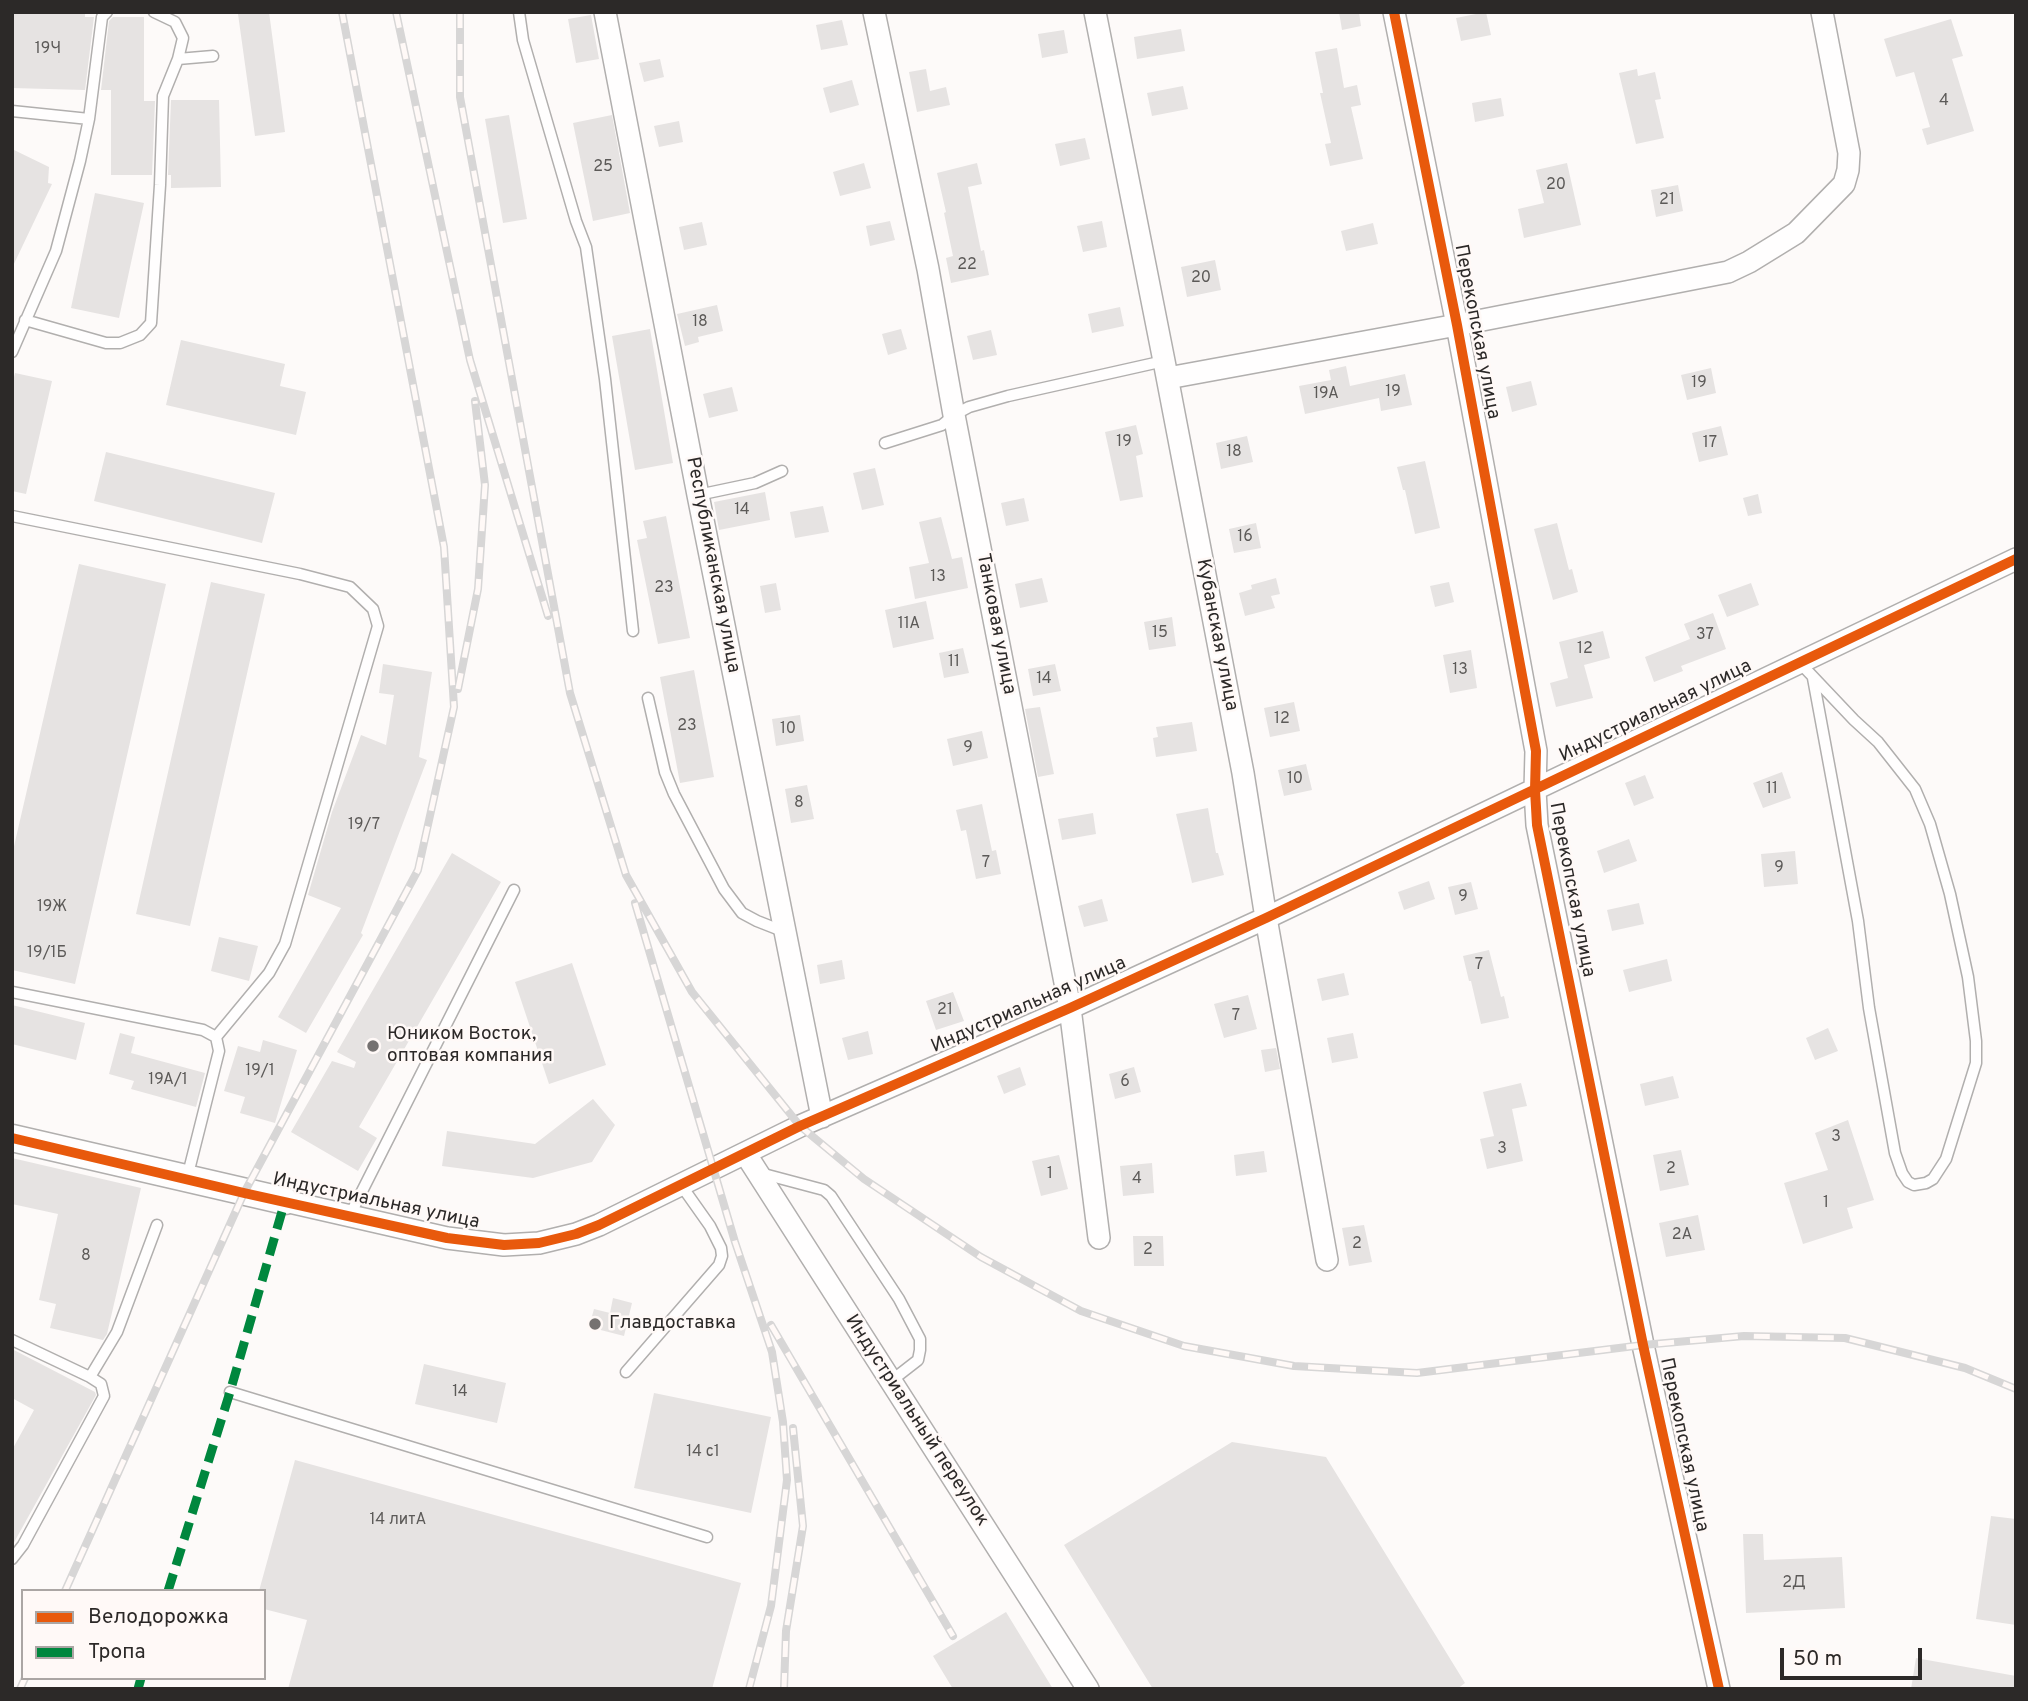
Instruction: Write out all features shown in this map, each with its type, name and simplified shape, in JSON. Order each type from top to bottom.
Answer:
[{"type":"street","name":"Республиканская улица","points":[[605,12],[821,1116]]},
{"type":"street","name":"Танковая улица","points":[[874,12],[928,269],[1070,1008],[1099,1238]]},
{"type":"street","name":"Кубанская улица","points":[[1096,12],[1242,773],[1327,1260]]},
{"type":"street","name":"Перекопская улица","points":[[1394,12],[1457,325],[1536,751],[1538,825],[1640,1332],[1719,1689]]},
{"type":"street","points":[[1166,369],[1457,325],[1728,272],[1749,262],[1796,233],[1844,184],[1849,153],[1822,12]]},
{"type":"street","name":"Индустриальная улица","points":[[12,1138],[447,1238],[504,1245],[539,1243],[576,1234],[821,1116],[1070,1008],[1535,790],[1806,670],[2016,559]]},
{"type":"street","name":"Индустриальный переулок","points":[[745,1153],[1088,1689]]},
{"type":"lane","points":[[12,352],[56,251],[89,119],[102,17],[107,12]]},
{"type":"lane","points":[[25,320],[106,343],[120,343],[140,335],[151,323],[163,96],[178,59],[183,38],[175,22],[154,12]]},
{"type":"lane","points":[[519,12],[527,53],[586,247],[605,379],[633,631]]},
{"type":"lane","points":[[178,59],[213,56]]},
{"type":"lane","points":[[12,111],[89,119]]},
{"type":"lane","points":[[885,443],[942,425],[969,407],[1007,396],[1166,369]]},
{"type":"lane","points":[[698,495],[755,483],[782,471]]},
{"type":"lane","points":[[12,516],[300,574],[350,587],[373,609],[378,626],[285,944],[269,973],[216,1037]]},
{"type":"lane","points":[[1806,670],[1878,742],[1914,789],[1930,824],[1950,894],[1968,977],[1976,1063],[1946,1159],[1933,1179],[1926,1183],[1914,1185],[1908,1182],[1895,1153],[1858,921],[1806,670]]},
{"type":"lane","points":[[648,698],[674,794],[724,889],[742,913],[785,932]]},
{"type":"lane","points":[[350,1215],[514,890]]},
{"type":"lane","points":[[12,992],[203,1030],[216,1037],[219,1051],[187,1179]]},
{"type":"lane","points":[[757,1172],[824,1190],[831,1196],[900,1299],[920,1339],[920,1350],[918,1360],[891,1381]]},
{"type":"lane","points":[[626,1372],[719,1265],[722,1256],[710,1226],[681,1185]]},
{"type":"lane","points":[[90,1377],[117,1332],[157,1225]]},
{"type":"lane","points":[[12,1340],[90,1377],[101,1384],[104,1396],[23,1545],[12,1559]]},
{"type":"lane","points":[[230,1392],[707,1537]]},
{"type":"building","points":[[12,12],[85,12],[85,17],[94,17],[85,90],[12,88]]},
{"type":"building","points":[[269,12],[285,132],[255,136],[238,14]]},
{"type":"building","points":[[1339,12],[1359,12],[1361,26],[1342,30]]},
{"type":"building","points":[[1486,12],[1491,35],[1461,41],[1456,18]]},
{"type":"building","points":[[591,15],[599,59],[576,63],[568,19]]},
{"type":"building","points":[[113,17],[144,17],[144,101],[155,101],[152,175],[111,175],[111,90],[101,90],[109,21]]},
{"type":"building","points":[[1951,19],[1963,56],[1952,59],[1974,131],[1927,145],[1922,129],[1930,127],[1914,72],[1896,77],[1884,39]]},
{"type":"building","points":[[842,20],[848,45],[821,50],[816,25]]},
{"type":"building","points":[[1181,29],[1185,51],[1137,59],[1134,37]]},
{"type":"building","points":[[1064,30],[1068,53],[1042,58],[1038,34]]},
{"type":"building","points":[[1337,48],[1344,88],[1357,85],[1361,105],[1351,107],[1363,159],[1330,166],[1325,144],[1331,143],[1320,93],[1323,93],[1315,52]]},
{"type":"building","points":[[660,59],[664,77],[644,82],[639,63]]},
{"type":"building","points":[[926,69],[930,91],[946,87],[950,105],[917,112],[909,72]]},
{"type":"building","points":[[1637,69],[1638,76],[1655,72],[1661,99],[1655,100],[1664,138],[1636,144],[1619,73]]},
{"type":"building","points":[[852,80],[859,105],[830,113],[823,88]]},
{"type":"building","points":[[1183,86],[1188,109],[1152,116],[1147,93]]},
{"type":"building","points":[[1501,98],[1504,116],[1475,122],[1472,103]]},
{"type":"building","points":[[171,100],[219,100],[221,187],[171,188],[171,175],[168,175]]},
{"type":"building","points":[[509,115],[527,219],[503,223],[485,119]]},
{"type":"building","points":[[612,115],[630,213],[593,221],[573,123]]},
{"type":"building","points":[[679,121],[683,142],[659,147],[654,126]]},
{"type":"building","points":[[1085,138],[1090,159],[1060,166],[1055,144]]},
{"type":"building","points":[[12,149],[49,167],[48,183],[52,184],[12,268]]},
{"type":"building","points":[[864,163],[871,188],[840,196],[833,172]]},
{"type":"building","points":[[977,163],[982,184],[968,187],[981,251],[984,250],[989,275],[951,283],[946,258],[953,256],[937,173]]},
{"type":"building","points":[[1567,163],[1581,225],[1524,238],[1518,209],[1544,203],[1536,170]]},
{"type":"building","points":[[1678,185],[1683,211],[1656,217],[1651,190]]},
{"type":"building","points":[[95,193],[144,203],[119,318],[71,308]]},
{"type":"building","points":[[890,221],[895,240],[870,246],[866,226]]},
{"type":"building","points":[[1102,221],[1107,247],[1083,252],[1077,226]]},
{"type":"building","points":[[702,222],[707,245],[684,250],[679,227]]},
{"type":"building","points":[[1373,223],[1378,244],[1346,251],[1341,231]]},
{"type":"building","points":[[1215,260],[1221,290],[1187,297],[1181,267]]},
{"type":"building","points":[[717,305],[723,331],[698,337],[699,342],[685,346],[677,314]]},
{"type":"building","points":[[1120,307],[1124,326],[1092,333],[1088,314]]},
{"type":"building","points":[[650,329],[673,463],[635,470],[612,336]]},
{"type":"building","points":[[901,329],[907,349],[888,355],[882,334]]},
{"type":"building","points":[[991,330],[997,355],[973,360],[967,336]]},
{"type":"building","points":[[181,340],[285,364],[280,386],[306,392],[296,435],[166,405]]},
{"type":"building","points":[[1346,366],[1350,386],[1405,374],[1412,405],[1381,411],[1379,398],[1305,414],[1299,386],[1331,380],[1329,370]]},
{"type":"building","points":[[1711,368],[1716,393],[1687,400],[1681,375]]},
{"type":"building","points":[[15,373],[52,381],[26,494],[12,491],[12,385]]},
{"type":"building","points":[[1531,381],[1537,405],[1512,412],[1506,387]]},
{"type":"building","points":[[732,387],[738,411],[709,418],[703,394]]},
{"type":"building","points":[[1136,425],[1143,454],[1136,456],[1143,497],[1120,501],[1105,432]]},
{"type":"building","points":[[1721,426],[1728,455],[1699,462],[1692,433]]},
{"type":"building","points":[[1247,436],[1253,462],[1221,469],[1216,443]]},
{"type":"building","points":[[106,452],[275,493],[262,543],[94,501]]},
{"type":"building","points":[[1425,461],[1440,528],[1415,534],[1397,467]]},
{"type":"building","points":[[875,468],[884,505],[862,510],[853,473]]},
{"type":"building","points":[[765,492],[770,520],[719,530],[714,502]]},
{"type":"building","points":[[1758,494],[1762,513],[1748,516],[1743,498]]},
{"type":"building","points":[[1024,498],[1029,521],[1006,526],[1001,503]]},
{"type":"building","points":[[823,506],[829,532],[795,538],[790,512]]},
{"type":"building","points":[[666,516],[690,638],[658,644],[637,540],[647,538],[643,521]]},
{"type":"building","points":[[941,517],[952,559],[962,557],[968,588],[915,599],[909,567],[929,563],[919,522]]},
{"type":"building","points":[[1256,523],[1261,548],[1234,553],[1229,529]]},
{"type":"building","points":[[1557,523],[1569,570],[1572,569],[1578,592],[1553,600],[1534,529]]},
{"type":"building","points":[[79,564],[166,584],[75,984],[12,970],[12,855]]},
{"type":"building","points":[[1042,578],[1048,602],[1020,608],[1015,584]]},
{"type":"building","points":[[1276,578],[1280,594],[1271,596],[1275,608],[1245,616],[1239,593],[1252,589],[1251,585]]},
{"type":"building","points":[[211,582],[265,594],[190,926],[136,914]]},
{"type":"building","points":[[1449,582],[1454,602],[1435,607],[1430,586]]},
{"type":"building","points":[[776,583],[781,610],[765,613],[760,586]]},
{"type":"building","points":[[1751,583],[1759,605],[1727,617],[1718,595]]},
{"type":"building","points":[[926,601],[934,639],[893,648],[885,610]]},
{"type":"building","points":[[1713,613],[1726,649],[1681,666],[1683,671],[1654,682],[1645,657],[1690,639],[1684,624]]},
{"type":"building","points":[[1172,617],[1176,646],[1149,650],[1144,622]]},
{"type":"building","points":[[1603,631],[1610,658],[1584,665],[1593,698],[1556,707],[1550,683],[1568,678],[1559,642]]},
{"type":"building","points":[[963,648],[969,673],[944,678],[939,653]]},
{"type":"building","points":[[1471,650],[1477,688],[1450,693],[1443,655]]},
{"type":"building","points":[[383,664],[432,672],[419,757],[427,760],[361,933],[363,935],[306,1033],[278,1017],[341,908],[308,895],[332,812],[361,735],[386,745],[394,695],[379,693]]},
{"type":"building","points":[[1055,664],[1061,691],[1033,696],[1028,669]]},
{"type":"building","points":[[694,670],[714,777],[680,783],[660,677]]},
{"type":"building","points":[[1294,702],[1300,731],[1270,737],[1264,708]]},
{"type":"building","points":[[1040,707],[1054,774],[1038,777],[1025,709]]},
{"type":"building","points":[[800,715],[804,741],[776,746],[772,719]]},
{"type":"building","points":[[1192,722],[1197,751],[1156,757],[1153,738],[1158,737],[1156,727]]},
{"type":"building","points":[[982,731],[988,758],[953,766],[947,739]]},
{"type":"building","points":[[1306,764],[1312,790],[1284,796],[1278,770]]},
{"type":"building","points":[[1782,772],[1791,798],[1763,808],[1753,783]]},
{"type":"building","points":[[1645,775],[1654,798],[1634,806],[1625,783]]},
{"type":"building","points":[[807,785],[814,819],[791,823],[785,789]]},
{"type":"building","points":[[982,804],[992,851],[996,850],[1001,874],[976,879],[966,830],[961,831],[956,810]]},
{"type":"building","points":[[1208,808],[1216,853],[1224,875],[1192,883],[1176,814]]},
{"type":"building","points":[[1093,813],[1096,834],[1062,840],[1058,819]]},
{"type":"building","points":[[1629,839],[1637,861],[1604,873],[1597,851]]},
{"type":"building","points":[[1795,851],[1798,884],[1764,887],[1761,854]]},
{"type":"building","name":"Юником Восток, оптовая компания","points":[[452,853],[501,882],[359,1127],[377,1138],[358,1171],[291,1132],[332,1061],[354,1068],[356,1062],[337,1052]]},
{"type":"building","points":[[1429,881],[1435,899],[1404,910],[1398,892]]},
{"type":"building","points":[[1471,882],[1478,909],[1455,915],[1448,887]]},
{"type":"building","points":[[1102,899],[1108,921],[1084,927],[1078,906]]},
{"type":"building","points":[[1639,903],[1644,924],[1612,931],[1607,910]]},
{"type":"building","points":[[219,937],[258,946],[249,981],[211,971]]},
{"type":"building","points":[[1489,950],[1509,1018],[1481,1024],[1463,956]]},
{"type":"building","points":[[1667,959],[1672,981],[1629,992],[1623,970]]},
{"type":"building","points":[[842,960],[845,979],[820,984],[817,965]]},
{"type":"building","points":[[572,963],[606,1065],[549,1084],[515,982]]},
{"type":"building","points":[[1344,973],[1349,995],[1322,1001],[1317,979]]},
{"type":"building","points":[[953,992],[964,1021],[936,1030],[926,1001]]},
{"type":"building","points":[[1248,995],[1257,1029],[1224,1038],[1214,1004]]},
{"type":"building","points":[[12,1005],[85,1023],[76,1060],[12,1044]]},
{"type":"building","points":[[1828,1028],[1838,1051],[1815,1060],[1806,1038]]},
{"type":"building","points":[[868,1031],[873,1054],[848,1060],[842,1038]]},
{"type":"building","points":[[120,1033],[135,1037],[131,1053],[205,1073],[196,1107],[131,1089],[134,1081],[109,1074]]},
{"type":"building","points":[[1353,1033],[1358,1058],[1332,1063],[1327,1038]]},
{"type":"building","points":[[263,1040],[297,1050],[275,1123],[240,1113],[245,1097],[224,1091],[238,1046],[260,1052]]},
{"type":"building","points":[[1276,1048],[1280,1069],[1265,1072],[1261,1050]]},
{"type":"building","points":[[1020,1067],[1026,1085],[1004,1094],[997,1076]]},
{"type":"building","points":[[1134,1067],[1141,1092],[1115,1099],[1109,1074]]},
{"type":"building","points":[[1673,1076],[1679,1098],[1645,1106],[1640,1084]]},
{"type":"building","points":[[1521,1083],[1527,1106],[1512,1109],[1523,1161],[1487,1169],[1480,1139],[1494,1136],[1483,1092]]},
{"type":"building","points":[[593,1099],[615,1125],[592,1162],[533,1178],[442,1166],[447,1131],[535,1144]]},
{"type":"building","points":[[1848,1120],[1874,1200],[1847,1208],[1853,1228],[1803,1244],[1784,1183],[1828,1170],[1815,1133]]},
{"type":"building","points":[[1681,1150],[1689,1185],[1660,1191],[1653,1155]]},
{"type":"building","points":[[1264,1151],[1267,1172],[1236,1176],[1234,1155]]},
{"type":"building","points":[[1059,1155],[1068,1189],[1041,1196],[1032,1161]]},
{"type":"building","points":[[12,1158],[141,1188],[107,1334],[103,1340],[50,1328],[56,1304],[39,1300],[58,1214],[12,1204]]},
{"type":"building","points":[[1152,1163],[1154,1193],[1123,1196],[1120,1166]]},
{"type":"building","points":[[1698,1215],[1705,1250],[1666,1257],[1659,1223]]},
{"type":"building","points":[[1364,1225],[1372,1262],[1349,1266],[1342,1228]]},
{"type":"building","points":[[1133,1236],[1163,1236],[1164,1266],[1134,1266]]},
{"type":"building","points":[[613,1298],[632,1303],[624,1336],[589,1327],[594,1309],[610,1313]]},
{"type":"building","points":[[12,1349],[95,1392],[96,1395],[12,1546],[12,1450],[34,1410],[12,1398]]},
{"type":"building","points":[[424,1364],[506,1383],[497,1423],[415,1404]]},
{"type":"building","points":[[654,1393],[771,1417],[751,1513],[634,1488]]},
{"type":"building","points":[[1232,1442],[1326,1457],[1465,1683],[1457,1689],[1153,1689],[1064,1545]]},
{"type":"building","points":[[295,1460],[741,1583],[712,1689],[288,1689],[307,1620],[266,1610],[266,1589],[260,1589]]},
{"type":"building","points":[[1991,1516],[2016,1519],[2016,1625],[1976,1619]]},
{"type":"building","points":[[1743,1534],[1763,1534],[1764,1560],[1842,1557],[1845,1608],[1746,1613]]},
{"type":"building","points":[[1006,1612],[1053,1689],[953,1689],[933,1656]]},
{"type":"building","points":[[1916,1658],[2016,1676],[2016,1689],[1911,1689]]},
{"type":"railway","points":[[66,1589],[244,1193],[418,870],[454,707],[444,547],[342,12]]},
{"type":"railway","points":[[396,12],[470,360],[548,616]]},
{"type":"railway","points":[[460,12],[460,97],[570,693],[626,875],[692,992],[800,1126],[864,1179],[981,1257],[1081,1311],[1184,1346],[1294,1366],[1417,1373],[1643,1345],[1744,1336],[1845,1338],[1965,1368],[2016,1389]]},
{"type":"railway","points":[[458,689],[478,589],[485,485],[475,401]]},
{"type":"railway","points":[[635,903],[735,1242],[772,1352],[783,1422],[787,1480],[771,1606],[749,1689]]},
{"type":"railway","points":[[771,1325],[953,1636]]},
{"type":"railway","points":[[784,1689],[786,1631],[803,1526],[793,1428]]},
{"type":"railway","points":[[20,1689],[24,1680]]},
{"type":"marked path","points":[[169,1589],[230,1392],[285,1201]]},
{"type":"marked path","points":[[138,1689],[140,1680]]},
{"type":"cycle path","points":[[1394,12],[1457,325],[1536,751],[1537,825],[1643,1345],[1719,1689]]},
{"type":"cycle path","points":[[12,1138],[447,1238],[504,1245],[539,1243],[576,1234],[800,1126],[1070,1008],[1266,918],[2016,559]]},
{"type":"place","name":"Юником Восток, оптовая компания","points":[[373,1046]]},
{"type":"place","name":"Главдоставка","points":[[595,1324]]}]
